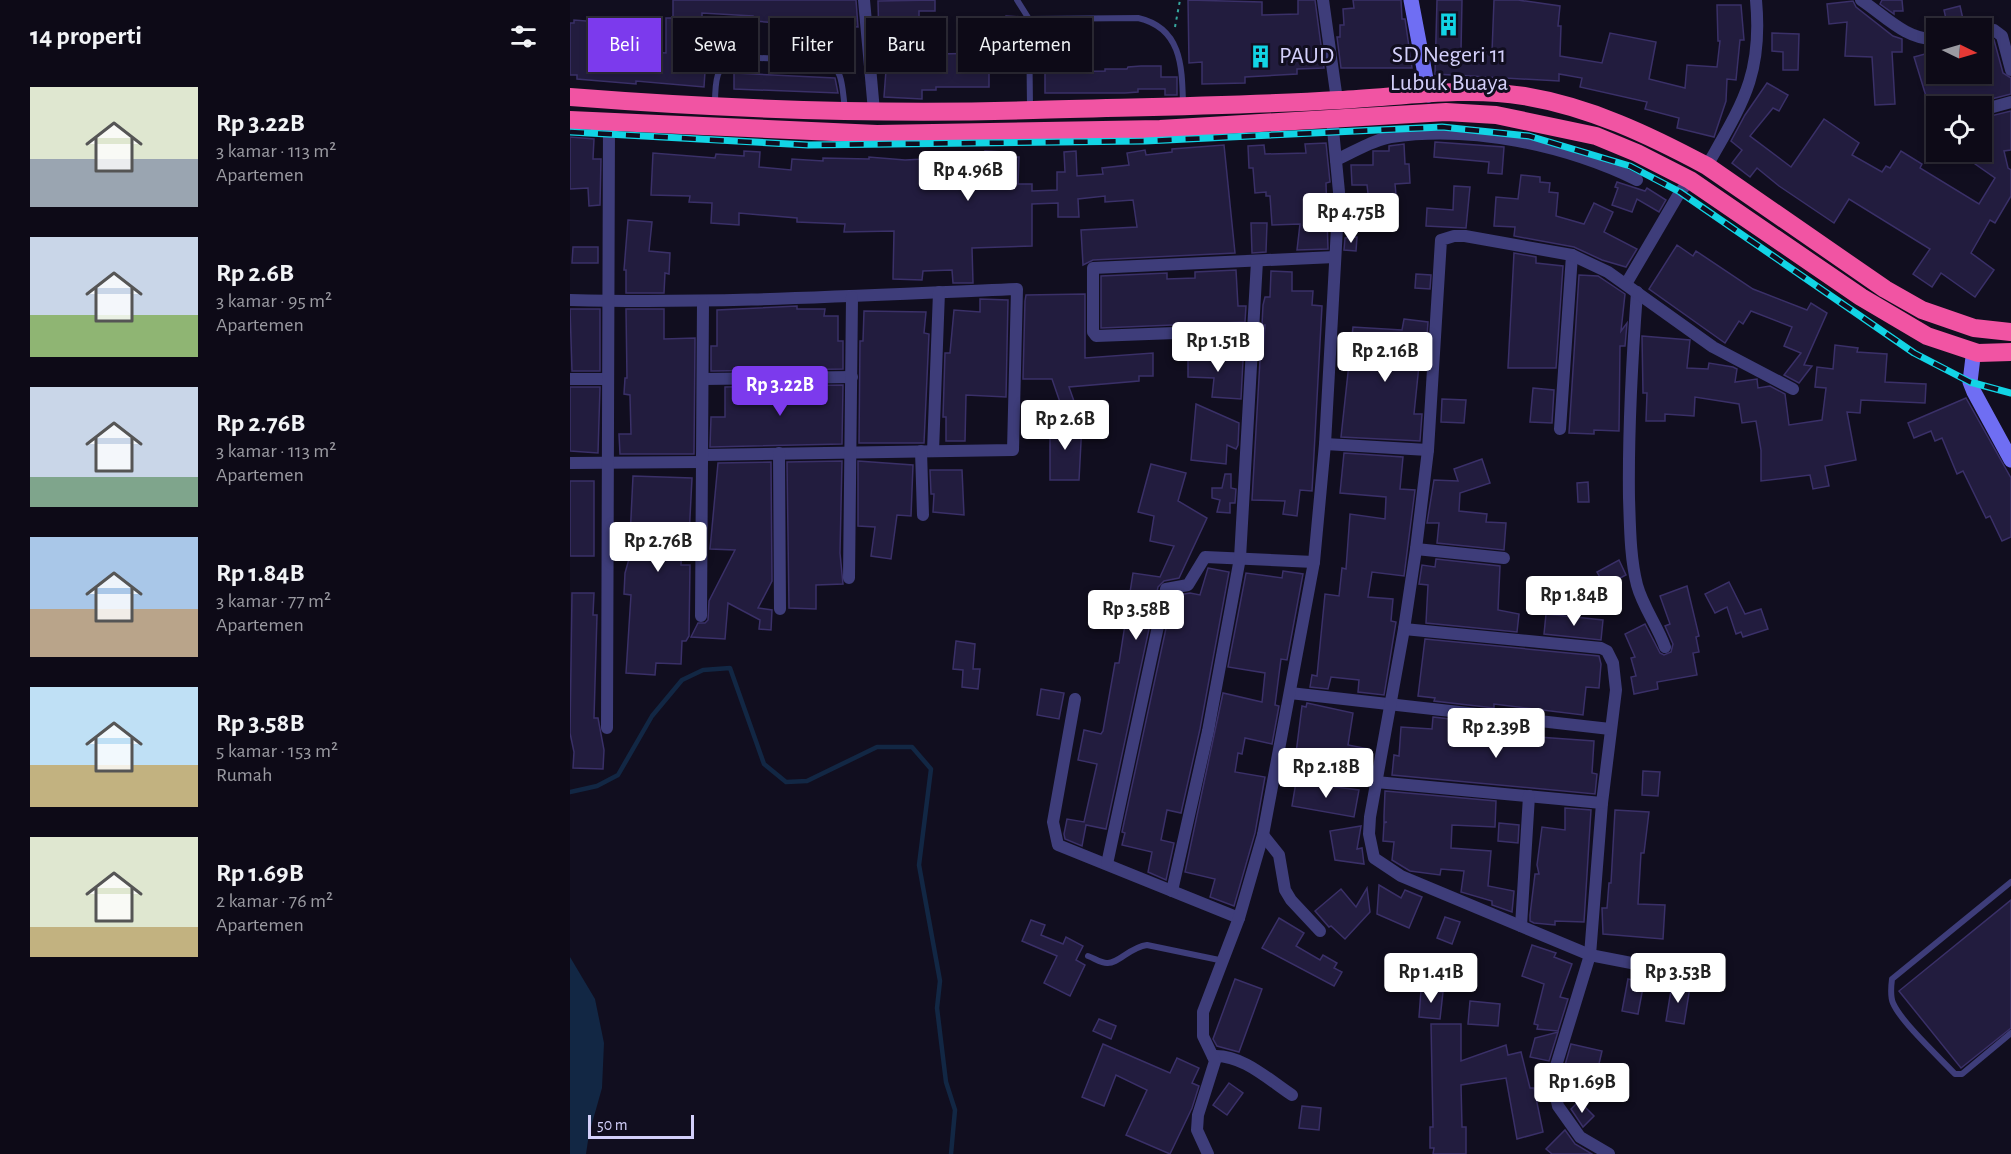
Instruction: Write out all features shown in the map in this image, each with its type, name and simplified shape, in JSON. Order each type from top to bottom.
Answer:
[{"type":"highway","points":[[570,97],[715,108],[846,111],[1030,110],[1502,94],[1558,103],[1605,118],[1707,166],[1886,289],[1922,310],[1974,328],[2011,332]]},
{"type":"highway","points":[[1550,126],[1558,103]]},
{"type":"highway","points":[[570,120],[877,134],[1160,129],[1332,118],[1476,113],[1596,136],[1637,153],[1690,180],[1894,318],[1927,336],[1978,353],[2011,352]]},
{"type":"highway","points":[[1596,136],[1598,119],[1605,118]]},
{"type":"street","points":[[864,0],[874,111]]},
{"type":"street","points":[[1323,0],[1337,100]]},
{"type":"street","points":[[1411,0],[1429,95]]},
{"type":"street","points":[[1707,166],[1743,102],[1756,67],[1758,29],[1756,0]]},
{"type":"street","points":[[1861,0],[1909,34],[1926,40]]},
{"type":"street","points":[[1992,30],[2002,36],[2011,70]]},
{"type":"street","points":[[1992,107],[2011,102]]},
{"type":"street","points":[[1208,1154],[1197,1130],[1198,1115],[1214,1066],[1213,1056],[1203,1036],[1203,1012],[1239,918],[1263,835],[1314,562],[1325,444],[1339,192],[1332,118]]},
{"type":"street","points":[[607,728],[609,123]]},
{"type":"street","points":[[1336,159],[1390,137],[1423,134],[1481,137],[1527,142],[1571,153],[1637,180]]},
{"type":"street","points":[[1626,284],[1680,192],[1690,180]]},
{"type":"street","points":[[1688,974],[1590,956],[1401,876],[1374,858],[1369,834],[1389,704],[1404,629],[1428,450],[1442,240],[1454,236],[1465,236],[1572,255],[1626,284],[1713,347],[1793,389]]},
{"type":"street","points":[[1560,429],[1572,255]]},
{"type":"street","points":[[1254,330],[1101,338],[1095,336],[1093,332],[1094,268],[1335,257]]},
{"type":"street","points":[[1172,891],[1208,731],[1240,558],[1257,261]]},
{"type":"street","points":[[570,300],[704,301],[1017,289],[1013,450],[779,453],[609,463],[570,463]]},
{"type":"street","points":[[923,515],[939,292]]},
{"type":"street","points":[[1638,292],[1628,454],[1632,544],[1637,583],[1643,604],[1658,628],[1665,647]]},
{"type":"street","points":[[849,578],[852,297]]},
{"type":"street","points":[[701,616],[704,301]]},
{"type":"street","points":[[1978,353],[1973,357],[1970,382],[2011,460]]},
{"type":"street","points":[[703,379],[852,377]]},
{"type":"street","points":[[570,379],[608,379]]},
{"type":"street","points":[[1325,444],[1428,450]]},
{"type":"street","points":[[779,453],[780,609]]},
{"type":"street","points":[[1416,549],[1504,558]]},
{"type":"street","points":[[1107,864],[1166,589],[1188,585],[1205,557],[1314,562]]},
{"type":"street","points":[[1404,629],[1601,648],[1607,651],[1615,673],[1616,690],[1602,803],[1590,956],[1552,1079],[1552,1091],[1558,1106],[1580,1137],[1610,1154]]},
{"type":"street","points":[[1290,693],[1610,729]]},
{"type":"street","points":[[1075,699],[1053,822],[1054,836],[1058,845],[1239,918]]},
{"type":"street","points":[[1376,782],[1602,803]]},
{"type":"street","points":[[1521,926],[1528,796]]},
{"type":"street","points":[[1263,835],[1279,855],[1285,890],[1291,900],[1320,931]]},
{"type":"street","points":[[1213,1056],[1223,1055],[1246,1064],[1292,1095]]},
{"type":"lane","points":[[1017,0],[1028,18]]},
{"type":"lane","points":[[1092,18],[1138,18],[1153,21],[1164,28],[1183,71],[1183,105]]},
{"type":"lane","points":[[715,108],[716,81],[720,69],[728,61],[738,57],[827,61],[835,65],[840,75],[846,111]]},
{"type":"lane","points":[[1030,72],[1030,110]]},
{"type":"lane","points":[[2011,882],[1892,979],[1891,990],[1893,1003],[1925,1043],[1955,1074],[1962,1074],[2011,1034]]},
{"type":"lane","points":[[1088,956],[1107,963],[1114,962],[1135,946],[1147,945],[1224,962]]},
{"type":"path","points":[[1172,42],[1180,0]]},
{"type":"water","points":[[570,957],[595,999],[604,1043],[602,1088],[586,1154],[570,1154]]},
{"type":"building","points":[[673,0],[856,0],[858,27],[854,27],[854,18],[770,18],[770,22],[758,21],[758,18],[753,18],[753,16],[702,13],[702,17],[673,18]]},
{"type":"building","points":[[935,0],[935,11],[919,11],[919,18],[878,18],[878,1]]},
{"type":"building","points":[[1188,0],[1262,2],[1262,15],[1298,14],[1298,0],[1315,0],[1324,68],[1297,69],[1297,74],[1245,77],[1245,83],[1202,84],[1202,62],[1189,63]]},
{"type":"building","points":[[1353,0],[1401,0],[1402,19],[1405,19],[1412,68],[1341,68],[1337,37],[1340,37],[1340,25],[1344,25],[1343,9],[1354,8]]},
{"type":"building","points":[[1437,0],[1462,0],[1461,51],[1492,52],[1494,0],[1518,0],[1560,6],[1558,26],[1561,26],[1560,56],[1602,63],[1610,33],[1656,42],[1649,79],[1685,88],[1687,65],[1717,67],[1720,41],[1718,41],[1717,5],[1741,5],[1744,40],[1740,40],[1736,80],[1727,79],[1726,101],[1714,137],[1677,128],[1679,118],[1645,109],[1647,102],[1580,87],[1582,78],[1559,74],[1559,81],[1435,74]]},
{"type":"building","points":[[1882,0],[1902,0],[1903,11],[1894,11],[1894,14],[1880,4]]},
{"type":"building","points":[[1853,1],[1856,7],[1893,36],[1902,39],[1902,52],[1892,52],[1895,104],[1875,105],[1872,57],[1845,56],[1847,22],[1829,24],[1827,4]]},
{"type":"building","points":[[1960,6],[1963,18],[1946,18],[1944,10]]},
{"type":"building","points":[[1006,16],[1022,18],[1006,18]]},
{"type":"building","points":[[666,18],[673,18],[673,72],[705,72],[704,87],[577,79],[577,75],[570,75],[570,23],[574,23],[574,20],[588,21],[588,72],[661,72],[661,53],[666,53]]},
{"type":"building","points":[[1772,33],[1799,34],[1798,70],[1783,70],[1783,52],[1772,51]]},
{"type":"building","points":[[1994,40],[2003,73],[2011,78],[2011,94],[1992,99],[1992,96],[1926,96],[1914,57],[1926,54],[1926,84],[1992,84],[1992,41]]},
{"type":"building","points":[[946,54],[958,54],[958,72],[989,72],[989,87],[936,87],[936,90],[922,90],[922,99],[884,97],[886,72],[946,72]]},
{"type":"building","points":[[1161,66],[1161,77],[1177,77],[1177,95],[1165,95],[1165,89],[1138,89],[1138,92],[1125,93],[1045,93],[1045,72],[1092,72],[1105,71],[1105,69],[1127,69],[1128,67]]},
{"type":"building","points":[[734,73],[835,78],[838,93],[734,89]]},
{"type":"building","points":[[1767,83],[1788,95],[1779,111],[1773,108],[1750,136],[1791,167],[1824,119],[1859,143],[1852,155],[1882,172],[1886,166],[1890,168],[1901,151],[1922,164],[1920,168],[1979,204],[1995,178],[1972,162],[1992,162],[1992,116],[2011,111],[2011,150],[2004,151],[2008,168],[2011,170],[2011,196],[1995,223],[1990,220],[1971,253],[1994,270],[1975,297],[1941,273],[1932,287],[1913,274],[1930,249],[1849,199],[1834,223],[1779,186],[1757,168],[1750,177],[1732,163],[1742,150],[1731,141],[1745,115]]},
{"type":"building","points":[[570,137],[594,139],[593,159],[601,159],[600,205],[589,206],[588,188],[570,189]]},
{"type":"building","points":[[1435,142],[1504,147],[1502,174],[1488,173],[1489,162],[1434,157]]},
{"type":"building","points":[[1326,143],[1330,182],[1326,183],[1328,249],[1297,250],[1300,224],[1272,225],[1270,196],[1266,196],[1266,192],[1255,193],[1253,168],[1249,168],[1248,146],[1264,145],[1265,154],[1306,153],[1305,144]]},
{"type":"building","points":[[1404,144],[1405,164],[1409,164],[1410,183],[1395,184],[1398,216],[1371,219],[1367,185],[1352,185],[1351,165],[1373,165],[1373,151],[1389,151],[1389,146]]},
{"type":"building","points":[[1224,145],[1235,253],[1093,260],[1083,265],[1081,230],[1137,227],[1133,200],[1105,202],[1105,196],[1078,199],[1079,217],[1058,217],[1058,203],[1032,204],[1032,246],[972,248],[973,283],[953,283],[952,270],[923,271],[922,280],[893,279],[894,231],[844,232],[845,224],[797,222],[797,218],[739,213],[739,225],[711,223],[712,203],[689,202],[690,196],[651,195],[653,153],[715,158],[716,154],[744,156],[744,151],[760,152],[759,167],[791,170],[792,159],[823,161],[823,158],[869,159],[869,157],[905,160],[943,158],[943,155],[985,154],[985,151],[1004,152],[1004,157],[1019,157],[1018,184],[1032,184],[1032,191],[1057,190],[1057,172],[1065,172],[1064,152],[1076,151],[1077,176],[1103,174],[1102,168],[1129,165],[1127,153],[1145,150],[1146,155],[1172,152],[1172,149]]},
{"type":"building","points":[[1521,175],[1540,177],[1540,182],[1550,183],[1549,192],[1558,193],[1556,216],[1584,224],[1594,203],[1613,212],[1604,232],[1637,249],[1626,267],[1602,260],[1574,247],[1514,236],[1515,227],[1494,226],[1496,197],[1518,199]]},
{"type":"building","points":[[1617,182],[1645,191],[1647,188],[1666,200],[1659,212],[1637,199],[1632,212],[1612,205],[1618,188],[1615,187]]},
{"type":"building","points":[[1454,186],[1470,187],[1466,228],[1426,226],[1427,208],[1453,210]]},
{"type":"building","points":[[628,220],[652,222],[649,251],[670,253],[669,274],[665,273],[664,293],[626,293],[626,270],[624,270]]},
{"type":"building","points":[[1251,223],[1267,223],[1266,252],[1252,253]]},
{"type":"building","points":[[1357,237],[1356,251],[1344,250],[1345,238]]},
{"type":"building","points":[[1677,245],[1693,256],[1696,251],[1753,289],[1807,310],[1811,303],[1827,313],[1804,365],[1812,366],[1799,383],[1784,375],[1801,353],[1784,346],[1792,327],[1751,311],[1743,324],[1739,321],[1725,343],[1649,289]]},
{"type":"building","points":[[573,247],[598,247],[598,263],[572,263]]},
{"type":"building","points":[[1514,253],[1536,257],[1536,263],[1563,266],[1556,368],[1508,368]]},
{"type":"building","points":[[1236,270],[1238,306],[1246,306],[1245,322],[1101,328],[1101,276],[1167,273],[1167,279],[1195,278],[1195,272]]},
{"type":"building","points":[[1271,271],[1292,272],[1292,291],[1313,291],[1312,305],[1322,306],[1312,491],[1300,490],[1297,516],[1283,514],[1285,501],[1252,500],[1260,360],[1263,353],[1265,325],[1262,325],[1263,305],[1265,297],[1270,297]]},
{"type":"building","points":[[1416,274],[1431,275],[1430,289],[1415,288]]},
{"type":"building","points":[[1579,275],[1598,276],[1625,294],[1621,331],[1627,323],[1625,346],[1620,346],[1619,431],[1594,430],[1594,434],[1569,433]]},
{"type":"building","points":[[1085,294],[1085,358],[1153,353],[1153,376],[1139,376],[1139,381],[1069,387],[1075,404],[1062,408],[1052,379],[1023,379],[1026,295]]},
{"type":"building","points":[[980,299],[1008,300],[1006,397],[966,395],[965,441],[946,441],[946,417],[943,417],[945,353],[950,353],[954,310],[980,312]]},
{"type":"building","points":[[797,306],[797,309],[825,309],[824,316],[838,316],[838,341],[843,341],[843,369],[711,371],[711,346],[717,346],[717,310]]},
{"type":"building","points":[[570,309],[600,309],[600,371],[572,371]]},
{"type":"building","points":[[626,309],[664,309],[664,339],[695,338],[694,454],[620,454],[619,434],[631,434],[630,395],[624,394],[625,378],[627,378]]},
{"type":"building","points":[[864,311],[926,312],[924,333],[929,334],[924,443],[859,443],[860,341],[863,341]]},
{"type":"building","points":[[1404,319],[1428,322],[1425,366],[1419,365],[1414,414],[1422,414],[1420,441],[1341,437],[1353,327],[1402,330]]},
{"type":"building","points":[[1642,336],[1690,340],[1687,368],[1708,369],[1709,363],[1733,367],[1737,369],[1735,382],[1757,379],[1758,388],[1770,386],[1785,394],[1789,425],[1822,420],[1826,388],[1815,387],[1817,367],[1833,369],[1835,345],[1858,348],[1857,352],[1887,354],[1885,382],[1926,384],[1925,403],[1861,400],[1860,413],[1847,412],[1856,460],[1825,466],[1829,486],[1813,489],[1810,475],[1761,481],[1761,450],[1756,421],[1742,423],[1739,404],[1695,397],[1694,416],[1665,414],[1665,421],[1646,421],[1647,393],[1643,393]]},
{"type":"building","points":[[1188,352],[1223,353],[1223,360],[1243,360],[1241,399],[1212,397],[1214,378],[1188,377]]},
{"type":"building","points":[[843,385],[842,444],[710,447],[711,417],[725,417],[725,387]]},
{"type":"building","points":[[570,387],[600,387],[598,453],[570,451]]},
{"type":"building","points":[[1533,388],[1554,390],[1552,423],[1530,422]]},
{"type":"building","points":[[1966,398],[2011,478],[2011,537],[2002,541],[1990,516],[1986,518],[1963,471],[1957,474],[1942,438],[1935,441],[1931,431],[1914,438],[1908,423]]},
{"type":"building","points":[[1442,399],[1466,400],[1464,423],[1441,422]]},
{"type":"building","points":[[1196,404],[1239,423],[1238,445],[1236,449],[1227,445],[1226,464],[1191,460]]},
{"type":"building","points":[[1050,423],[1082,423],[1079,480],[1050,480]]},
{"type":"building","points":[[1344,453],[1403,457],[1400,489],[1415,490],[1404,576],[1372,572],[1368,597],[1393,599],[1391,621],[1396,622],[1384,695],[1358,692],[1359,680],[1331,677],[1328,689],[1310,687],[1312,675],[1317,676],[1325,594],[1339,596],[1342,568],[1346,569],[1350,514],[1385,519],[1386,497],[1340,493]]},
{"type":"building","points":[[1482,459],[1490,483],[1460,493],[1459,511],[1487,514],[1486,522],[1506,523],[1504,550],[1437,543],[1439,523],[1427,523],[1434,480],[1458,481],[1454,469]]},
{"type":"building","points":[[842,461],[840,553],[843,584],[816,585],[816,609],[789,608],[787,462]]},
{"type":"building","points":[[858,461],[913,465],[911,516],[897,515],[891,559],[871,556],[875,527],[858,526]]},
{"type":"building","points":[[771,462],[772,581],[758,608],[772,610],[771,630],[759,629],[760,620],[728,603],[725,639],[691,637],[698,623],[705,623],[708,620],[709,601],[735,550],[710,549],[718,463]]},
{"type":"building","points":[[1151,464],[1186,473],[1178,501],[1207,518],[1179,578],[1164,581],[1158,587],[1106,829],[1086,825],[1082,846],[1065,839],[1064,834],[1067,819],[1084,822],[1097,764],[1078,760],[1084,730],[1101,734],[1103,731],[1115,663],[1119,663],[1133,573],[1160,577],[1174,546],[1150,541],[1154,516],[1138,512]]},
{"type":"building","points":[[930,470],[962,470],[964,515],[933,512],[934,494],[931,494]]},
{"type":"building","points":[[1225,474],[1231,474],[1231,488],[1236,489],[1235,503],[1230,503],[1230,513],[1217,512],[1220,500],[1212,498],[1212,488],[1222,488]]},
{"type":"building","points":[[633,476],[692,478],[689,537],[682,537],[681,565],[690,565],[689,636],[686,641],[682,641],[681,664],[656,663],[655,675],[626,673],[631,595],[624,594],[625,573],[629,559]]},
{"type":"building","points":[[570,481],[594,481],[594,556],[570,556]]},
{"type":"building","points":[[1588,482],[1589,502],[1578,502],[1577,483]]},
{"type":"building","points":[[1436,559],[1500,566],[1498,610],[1519,614],[1517,632],[1426,623],[1428,585],[1419,584],[1422,565],[1435,567]]},
{"type":"building","points":[[1619,560],[1626,575],[1605,586],[1597,572]]},
{"type":"building","points":[[1208,568],[1229,572],[1200,729],[1181,813],[1167,810],[1161,840],[1174,843],[1166,880],[1148,872],[1152,852],[1122,845],[1125,833],[1122,832],[1173,596],[1190,593],[1200,595]]},
{"type":"building","points":[[1283,571],[1303,574],[1287,660],[1281,659],[1275,705],[1279,706],[1272,744],[1245,738],[1242,754],[1238,753],[1235,772],[1265,777],[1255,833],[1234,906],[1210,897],[1215,879],[1185,872],[1223,693],[1262,702],[1265,673],[1228,667],[1246,573],[1282,578]]},
{"type":"building","points":[[1729,582],[1745,614],[1761,609],[1768,629],[1743,637],[1741,632],[1736,634],[1727,607],[1715,613],[1705,594]]},
{"type":"building","points":[[1687,586],[1699,636],[1696,637],[1699,652],[1693,653],[1697,675],[1657,682],[1658,689],[1634,694],[1631,677],[1636,676],[1631,658],[1635,657],[1625,634],[1645,624],[1660,653],[1664,655],[1671,652],[1673,644],[1665,626],[1670,624],[1660,596]]},
{"type":"building","points":[[572,593],[594,593],[593,615],[597,615],[594,718],[598,718],[604,750],[603,769],[573,768],[574,752],[570,733]]},
{"type":"building","points":[[1546,614],[1603,620],[1601,640],[1544,634]]},
{"type":"building","points":[[1425,639],[1599,656],[1601,664],[1599,688],[1586,687],[1583,715],[1494,704],[1494,708],[1434,701],[1435,698],[1418,696]]},
{"type":"building","points":[[956,641],[975,644],[973,669],[980,669],[978,689],[962,687],[963,670],[953,669]]},
{"type":"building","points":[[1041,689],[1064,693],[1059,719],[1037,715]]},
{"type":"building","points":[[1307,703],[1353,713],[1348,745],[1369,749],[1366,765],[1346,762],[1345,768],[1295,761],[1302,706],[1306,707]]},
{"type":"building","points":[[1433,717],[1450,719],[1449,729],[1475,732],[1474,737],[1509,741],[1510,735],[1594,741],[1592,773],[1597,774],[1595,794],[1392,775],[1394,755],[1399,756],[1401,727],[1432,729]]},
{"type":"building","points":[[1643,771],[1660,772],[1658,796],[1642,795]]},
{"type":"building","points":[[1296,782],[1359,790],[1354,817],[1292,806]]},
{"type":"building","points":[[1385,791],[1496,801],[1495,827],[1452,825],[1451,848],[1491,851],[1488,886],[1514,891],[1512,912],[1492,905],[1492,901],[1461,892],[1464,871],[1441,869],[1440,875],[1410,871],[1392,860],[1394,842],[1383,841],[1384,823],[1387,822],[1384,822]]},
{"type":"building","points":[[1565,808],[1591,810],[1584,922],[1555,921],[1555,925],[1534,923],[1530,921],[1530,915],[1535,874],[1539,874],[1537,865],[1542,827],[1565,830]]},
{"type":"building","points":[[1615,810],[1649,812],[1644,853],[1641,853],[1638,904],[1665,905],[1663,939],[1603,934],[1602,908],[1607,908],[1609,883],[1611,883]]},
{"type":"building","points":[[1499,823],[1519,825],[1518,843],[1498,841]]},
{"type":"building","points":[[1361,826],[1357,849],[1362,848],[1364,864],[1335,860],[1330,831]]},
{"type":"building","points":[[1379,885],[1401,898],[1405,890],[1422,897],[1409,928],[1377,914]]},
{"type":"building","points":[[1367,888],[1370,912],[1345,939],[1331,926],[1329,927],[1315,911],[1341,889],[1356,907]]},
{"type":"building","points":[[2011,900],[2011,1028],[1961,1068],[1899,991]]},
{"type":"building","points":[[1445,917],[1460,922],[1452,944],[1437,938]]},
{"type":"building","points":[[1279,918],[1304,933],[1296,946],[1320,960],[1323,955],[1337,963],[1334,968],[1342,972],[1334,986],[1262,948]]},
{"type":"building","points":[[1031,920],[1045,925],[1041,935],[1063,944],[1066,937],[1083,946],[1076,960],[1085,965],[1070,996],[1044,983],[1057,956],[1022,941]]},
{"type":"building","points":[[1532,945],[1556,953],[1554,957],[1572,964],[1560,997],[1568,999],[1558,1031],[1537,1029],[1538,1025],[1534,1024],[1544,984],[1522,976]]},
{"type":"building","points":[[1235,979],[1262,989],[1239,1052],[1217,1046],[1213,1039]]},
{"type":"building","points":[[1628,979],[1644,982],[1638,1014],[1622,1011]]},
{"type":"building","points":[[1672,984],[1690,987],[1684,1024],[1666,1021]]},
{"type":"building","points":[[1421,990],[1443,992],[1440,1019],[1419,1017]]},
{"type":"building","points":[[1470,1001],[1500,1004],[1498,1026],[1468,1024]]},
{"type":"building","points":[[1099,1019],[1116,1026],[1111,1039],[1093,1031]]},
{"type":"building","points":[[1431,1024],[1461,1024],[1461,1061],[1506,1045],[1508,1055],[1521,1052],[1530,1088],[1534,1088],[1543,1132],[1517,1139],[1506,1078],[1461,1085],[1462,1127],[1466,1127],[1466,1154],[1433,1154],[1434,1148],[1430,1148],[1430,1127],[1433,1127]]},
{"type":"building","points":[[1558,1032],[1549,1061],[1530,1057],[1535,1038]]},
{"type":"building","points":[[1103,1044],[1170,1073],[1177,1058],[1199,1068],[1192,1083],[1199,1086],[1192,1108],[1170,1154],[1126,1135],[1147,1090],[1116,1075],[1104,1106],[1082,1097]]},
{"type":"building","points":[[1571,1044],[1602,1051],[1597,1072],[1565,1065]]},
{"type":"building","points":[[1229,1083],[1243,1093],[1227,1115],[1213,1105]]},
{"type":"building","points":[[1579,1101],[1594,1116],[1583,1127],[1571,1109]]},
{"type":"building","points":[[1302,1106],[1321,1108],[1319,1130],[1299,1128]]},
{"type":"building","points":[[1565,1130],[1575,1144],[1592,1154],[1552,1154],[1546,1149]]},
{"type":"waterway","points":[[570,792],[597,786],[618,775],[652,716],[682,680],[703,670],[730,668],[764,764],[786,782],[807,781],[877,747],[912,747],[931,769],[919,865],[940,981],[937,1008],[946,1082],[955,1110],[951,1154]]},
{"type":"railway","points":[[570,132],[808,145],[1145,141],[1442,127],[1529,136],[1630,166],[1680,192],[1914,353],[1970,382],[2011,393]]},
{"type":"place","name":"SD Negeri 11 Lubuk Buaya","points":[[1449,25]]},
{"type":"place","name":"PAUD","points":[[1261,56]]}]
